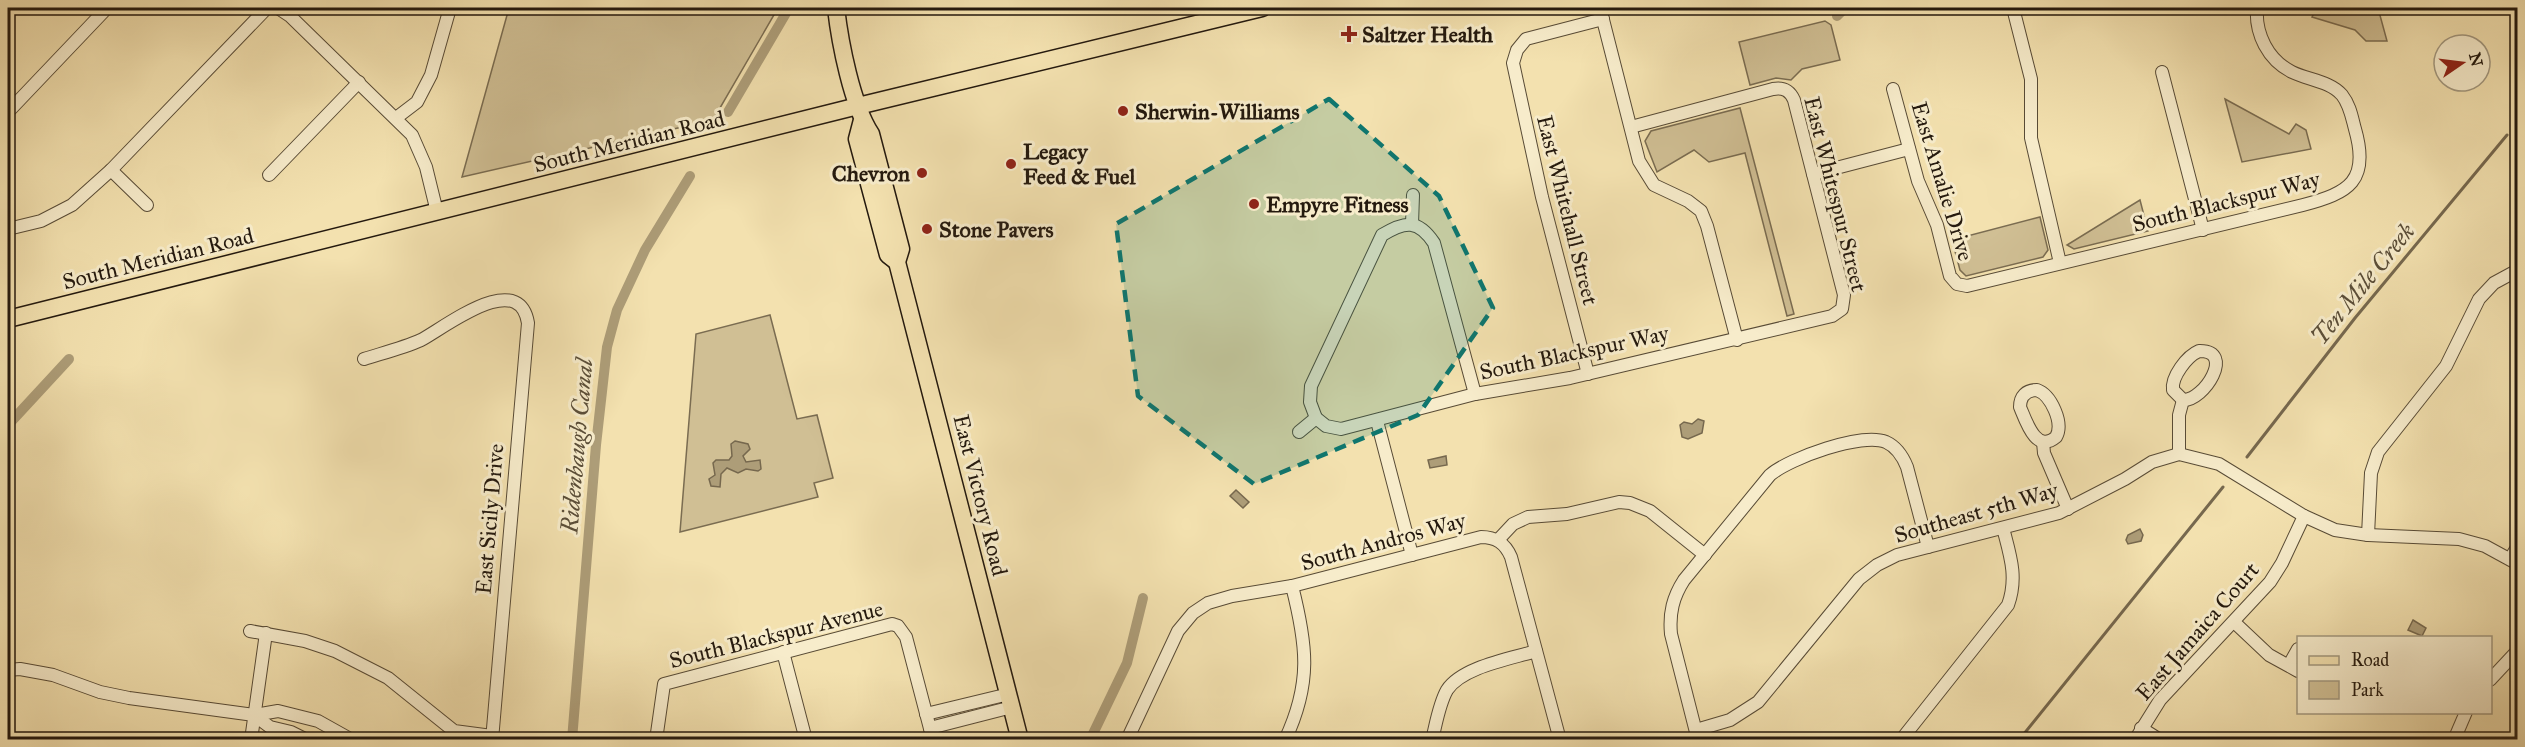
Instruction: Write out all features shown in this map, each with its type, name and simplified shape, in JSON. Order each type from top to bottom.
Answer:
[{"type":"main road","name":"East Victory Road","points":[[836,8],[838,27],[860,113],[857,139],[888,255],[897,262],[1020,740]]},
{"type":"main road","name":"South Meridian Road","points":[[8,319],[437,212],[860,113],[1262,8]]},
{"type":"street","points":[[8,112],[107,8]]},
{"type":"street","points":[[8,229],[41,221],[72,205],[111,170],[267,8]]},
{"type":"street","points":[[278,8],[290,16],[412,135],[420,150],[437,212]]},
{"type":"street","points":[[396,118],[417,102],[431,75],[450,8]]},
{"type":"street","points":[[2013,8],[2031,79],[2031,138],[2060,263]]},
{"type":"street","name":"South Blackspur Way","points":[[1957,284],[1967,286],[2333,197],[2352,181],[2358,169],[2360,146],[2345,101],[2332,87],[2293,72],[2272,56],[2263,43],[2258,27],[2257,8]]},
{"type":"street","points":[[1602,14],[1639,161],[1654,185],[1688,201],[1701,212],[1707,226],[1737,340]]},
{"type":"street","name":"East Whitehall Street","points":[[1588,374],[1542,197],[1514,73],[1514,56],[1526,39],[1602,14]]},
{"type":"street","points":[[2162,72],[2203,230]]},
{"type":"street","points":[[269,175],[359,82]]},
{"type":"street","name":"East Whitespur Street","points":[[1630,127],[1773,89],[1781,88],[1788,91],[1794,100],[1844,295],[1842,309]]},
{"type":"street","name":"East Amalie Drive","points":[[1893,88],[1923,193],[1937,225],[1950,276],[1957,284]]},
{"type":"street","points":[[1813,174],[1910,148]]},
{"type":"street","points":[[111,170],[147,205]]},
{"type":"street","points":[[1412,224],[1413,195]]},
{"type":"street","points":[[1299,432],[1316,418],[1310,402],[1311,386],[1382,236],[1397,226],[1412,224],[1425,230],[1434,243],[1475,394]]},
{"type":"street","points":[[2368,535],[2371,473],[2378,452],[2446,366],[2479,299],[2494,283],[2517,270]]},
{"type":"street","name":"East Sicily Drive","points":[[364,359],[410,345],[479,306],[511,301],[519,305],[526,313],[528,323],[492,738]]},
{"type":"street","name":"South Blackspur Way","points":[[1316,418],[1326,426],[1341,429],[1475,394],[1511,390],[1737,340],[1832,316],[1842,309]]},
{"type":"street","points":[[2183,400],[2179,415],[2179,454],[2219,464],[2304,516],[2335,530],[2368,535],[2458,539],[2485,546],[2514,561],[2517,546]]},
{"type":"street","points":[[1377,421],[1412,555]]},
{"type":"street","points":[[1697,735],[1671,634],[1670,619],[1678,590],[1763,484],[1779,468],[1809,454],[1875,440],[1886,442],[1903,457],[1928,547]]},
{"type":"street","points":[[2043,442],[2044,453],[2068,509]]},
{"type":"street","name":"Southeast 5th Way","points":[[1697,735],[1730,720],[1758,702],[1851,587],[1868,572],[1897,555],[2068,509],[2152,462],[2179,454]]},
{"type":"street","name":"South Andros Way","points":[[1127,740],[1178,631],[1193,614],[1208,603],[1221,598],[1292,586],[1481,537],[1498,540],[1513,524],[1528,517],[1567,514],[1619,502],[1630,502],[1650,511],[1705,555]]},
{"type":"street","name":"East Jamaica Court","points":[[2138,734],[2160,700],[2263,591],[2276,573],[2304,516]]},
{"type":"street","points":[[1901,740],[2008,604],[2014,583],[2014,571],[2003,528]]},
{"type":"street","points":[[1498,540],[1511,557],[1560,740]]},
{"type":"street","points":[[1285,740],[1300,704],[1306,664],[1303,626],[1292,586]]},
{"type":"street","points":[[2234,622],[2260,648],[2294,668]]},
{"type":"street","name":"South Blackspur Avenue","points":[[656,740],[663,684],[886,624],[898,626],[906,637],[926,714]]},
{"type":"street","points":[[250,631],[305,641],[335,651],[388,678],[454,730],[492,738]]},
{"type":"street","points":[[251,740],[266,633]]},
{"type":"street","points":[[2492,678],[2517,650]]},
{"type":"street","points":[[1432,740],[1448,690],[1462,675],[1536,651]]},
{"type":"street","points":[[783,652],[806,740]]},
{"type":"street","points":[[8,670],[20,669],[53,675],[100,692],[129,698],[254,716],[278,711],[318,721],[352,740]]},
{"type":"street","points":[[1010,700],[931,734],[926,714],[1010,700]]},
{"type":"street","points":[[2454,740],[2465,714]]},
{"type":"street","points":[[254,716],[270,727],[291,732],[306,740]]},
{"type":"street","points":[[2138,734],[2160,740]]},
{"type":"highlighted area","points":[[1329,99],[1439,196],[1493,308],[1418,415],[1254,484],[1138,396],[1116,224]]},
{"type":"green space","points":[[509,8],[778,8],[713,120],[462,177]]},
{"type":"green space","points":[[2317,8],[2378,8],[2387,41],[2366,41],[2355,30],[2312,17]]},
{"type":"green space","points":[[1825,21],[1831,25],[1840,60],[1802,69],[1791,80],[1776,78],[1750,85],[1739,42]]},
{"type":"green space","points":[[2225,99],[2289,134],[2296,124],[2306,130],[2311,149],[2242,162]]},
{"type":"green space","points":[[1740,108],[1794,314],[1787,316],[1745,153],[1709,162],[1694,150],[1657,172],[1645,141],[1651,131]]},
{"type":"green space","points":[[2140,200],[2148,231],[2074,249],[2067,245]]},
{"type":"green space","points":[[2040,217],[2048,250],[2043,257],[1966,276],[1960,270],[1952,240]]},
{"type":"green space","points":[[770,315],[797,419],[817,415],[833,478],[814,483],[818,497],[680,532],[696,334]]},
{"type":"shaded area","points":[[1698,419],[1704,421],[1702,433],[1688,439],[1682,437],[1680,425],[1684,422],[1692,424]]},
{"type":"shaded area","points":[[735,441],[748,444],[750,449],[743,456],[746,462],[760,460],[761,469],[758,471],[746,469],[738,473],[727,468],[721,474],[720,487],[711,486],[709,479],[715,475],[713,463],[716,460],[729,460],[732,456],[731,444]]},
{"type":"shaded area","points":[[1446,456],[1447,465],[1430,468],[1428,460]]},
{"type":"shaded area","points":[[1236,490],[1249,502],[1243,508],[1230,496]]},
{"type":"shaded area","points":[[2140,529],[2143,535],[2141,541],[2128,544],[2126,540],[2128,535]]},
{"type":"shaded area","points":[[2413,620],[2426,628],[2422,636],[2408,630]]},
{"type":"waterway","name":"Ridenbaugh Canal","points":[[728,112],[789,8]]},
{"type":"waterway","points":[[1837,16],[1845,8]]},
{"type":"waterway","name":"Ten Mile Creek","points":[[2247,457],[2355,318],[2507,135]]},
{"type":"waterway","name":"Ridenbaugh Canal","points":[[572,740],[596,445],[607,347],[617,310],[645,250],[690,176]]},
{"type":"waterway","points":[[8,425],[69,359]]},
{"type":"waterway","name":"Ten Mile Creek","points":[[2019,740],[2223,487]]},
{"type":"waterway","points":[[1090,740],[1127,663],[1143,598]]},
{"type":"place","name":"Saltzer Health","points":[[1349,34]]},
{"type":"place","name":"Sherwin-Williams","points":[[1123,111]]},
{"type":"place","name":"Legacy Feed & Fuel","points":[[1011,164]]},
{"type":"place","name":"Chevron","points":[[922,173]]},
{"type":"place","name":"Empyre Fitness","points":[[1254,204]]},
{"type":"place","name":"Stone Pavers","points":[[927,229]]}]
